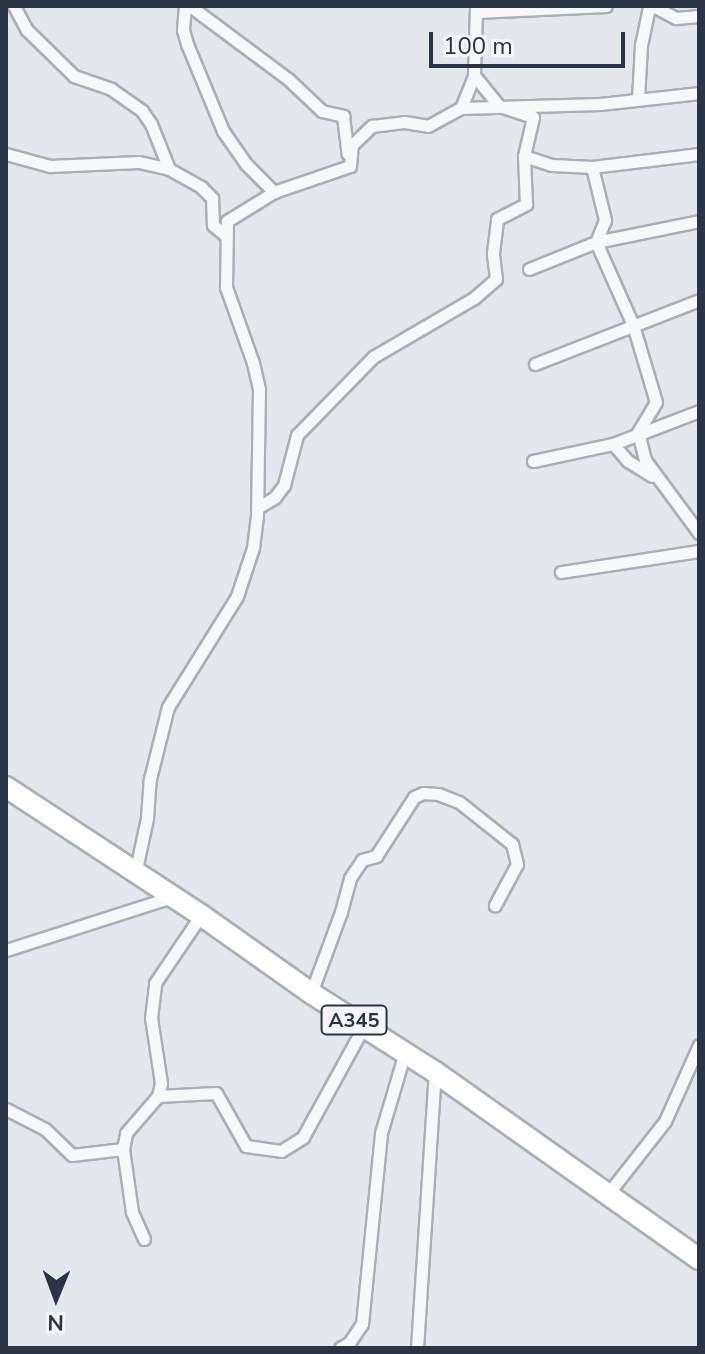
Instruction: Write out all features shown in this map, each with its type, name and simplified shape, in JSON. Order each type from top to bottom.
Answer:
[{"type":"highway","name":"A345","points":[[6,787],[169,898],[201,915],[311,993],[435,1072],[699,1259]]},
{"type":"street","points":[[14,6],[27,30],[74,76],[111,89],[142,111],[151,124],[169,169]]},
{"type":"street","points":[[274,192],[246,164],[223,131],[187,44],[183,30],[187,6],[288,79],[322,111],[343,116],[350,166]]},
{"type":"street","points":[[461,108],[474,75],[476,9],[606,6]]},
{"type":"street","points":[[638,99],[641,45],[651,6],[676,18],[699,16]]},
{"type":"street","points":[[257,508],[275,497],[284,485],[297,435],[373,357],[474,298],[496,279],[493,253],[497,219],[526,204],[524,156],[533,117],[499,106],[474,75]]},
{"type":"street","points":[[350,166],[352,145],[372,126],[404,122],[428,126],[461,108],[600,104],[699,93]]},
{"type":"street","points":[[6,154],[50,166],[139,162],[169,169],[201,187],[212,198],[213,225],[226,236]]},
{"type":"street","points":[[524,156],[544,164],[592,167],[699,154]]},
{"type":"street","points":[[135,874],[147,818],[150,779],[168,707],[237,596],[253,548],[257,508],[259,389],[226,287],[227,221],[274,192],[350,166]]},
{"type":"street","points":[[592,167],[605,220],[596,242],[633,325],[656,402],[638,432],[645,460],[699,533]]},
{"type":"street","points":[[529,269],[596,242],[699,221]]},
{"type":"street","points":[[535,364],[699,300]]},
{"type":"street","points":[[533,461],[613,444],[699,411]]},
{"type":"street","points":[[613,444],[628,461],[667,486]]},
{"type":"street","points":[[686,517],[699,513]]},
{"type":"street","points":[[561,572],[699,551]]},
{"type":"street","points":[[311,993],[350,878],[362,860],[376,856],[408,803],[423,793],[438,794],[459,802],[512,844],[517,864],[495,905]]},
{"type":"street","points":[[6,950],[169,898]]},
{"type":"street","points":[[144,1239],[132,1212],[123,1149],[126,1133],[158,1096],[160,1069],[151,1018],[155,983],[201,915]]},
{"type":"street","points":[[158,1096],[216,1093],[246,1146],[281,1151],[303,1137],[364,1026]]},
{"type":"street","points":[[607,1195],[665,1121],[699,1045]]},
{"type":"street","points":[[340,1348],[349,1343],[362,1324],[381,1133],[405,1052]]},
{"type":"street","points":[[417,1348],[435,1072]]},
{"type":"street","points":[[6,1109],[45,1129],[72,1155],[123,1149]]}]
